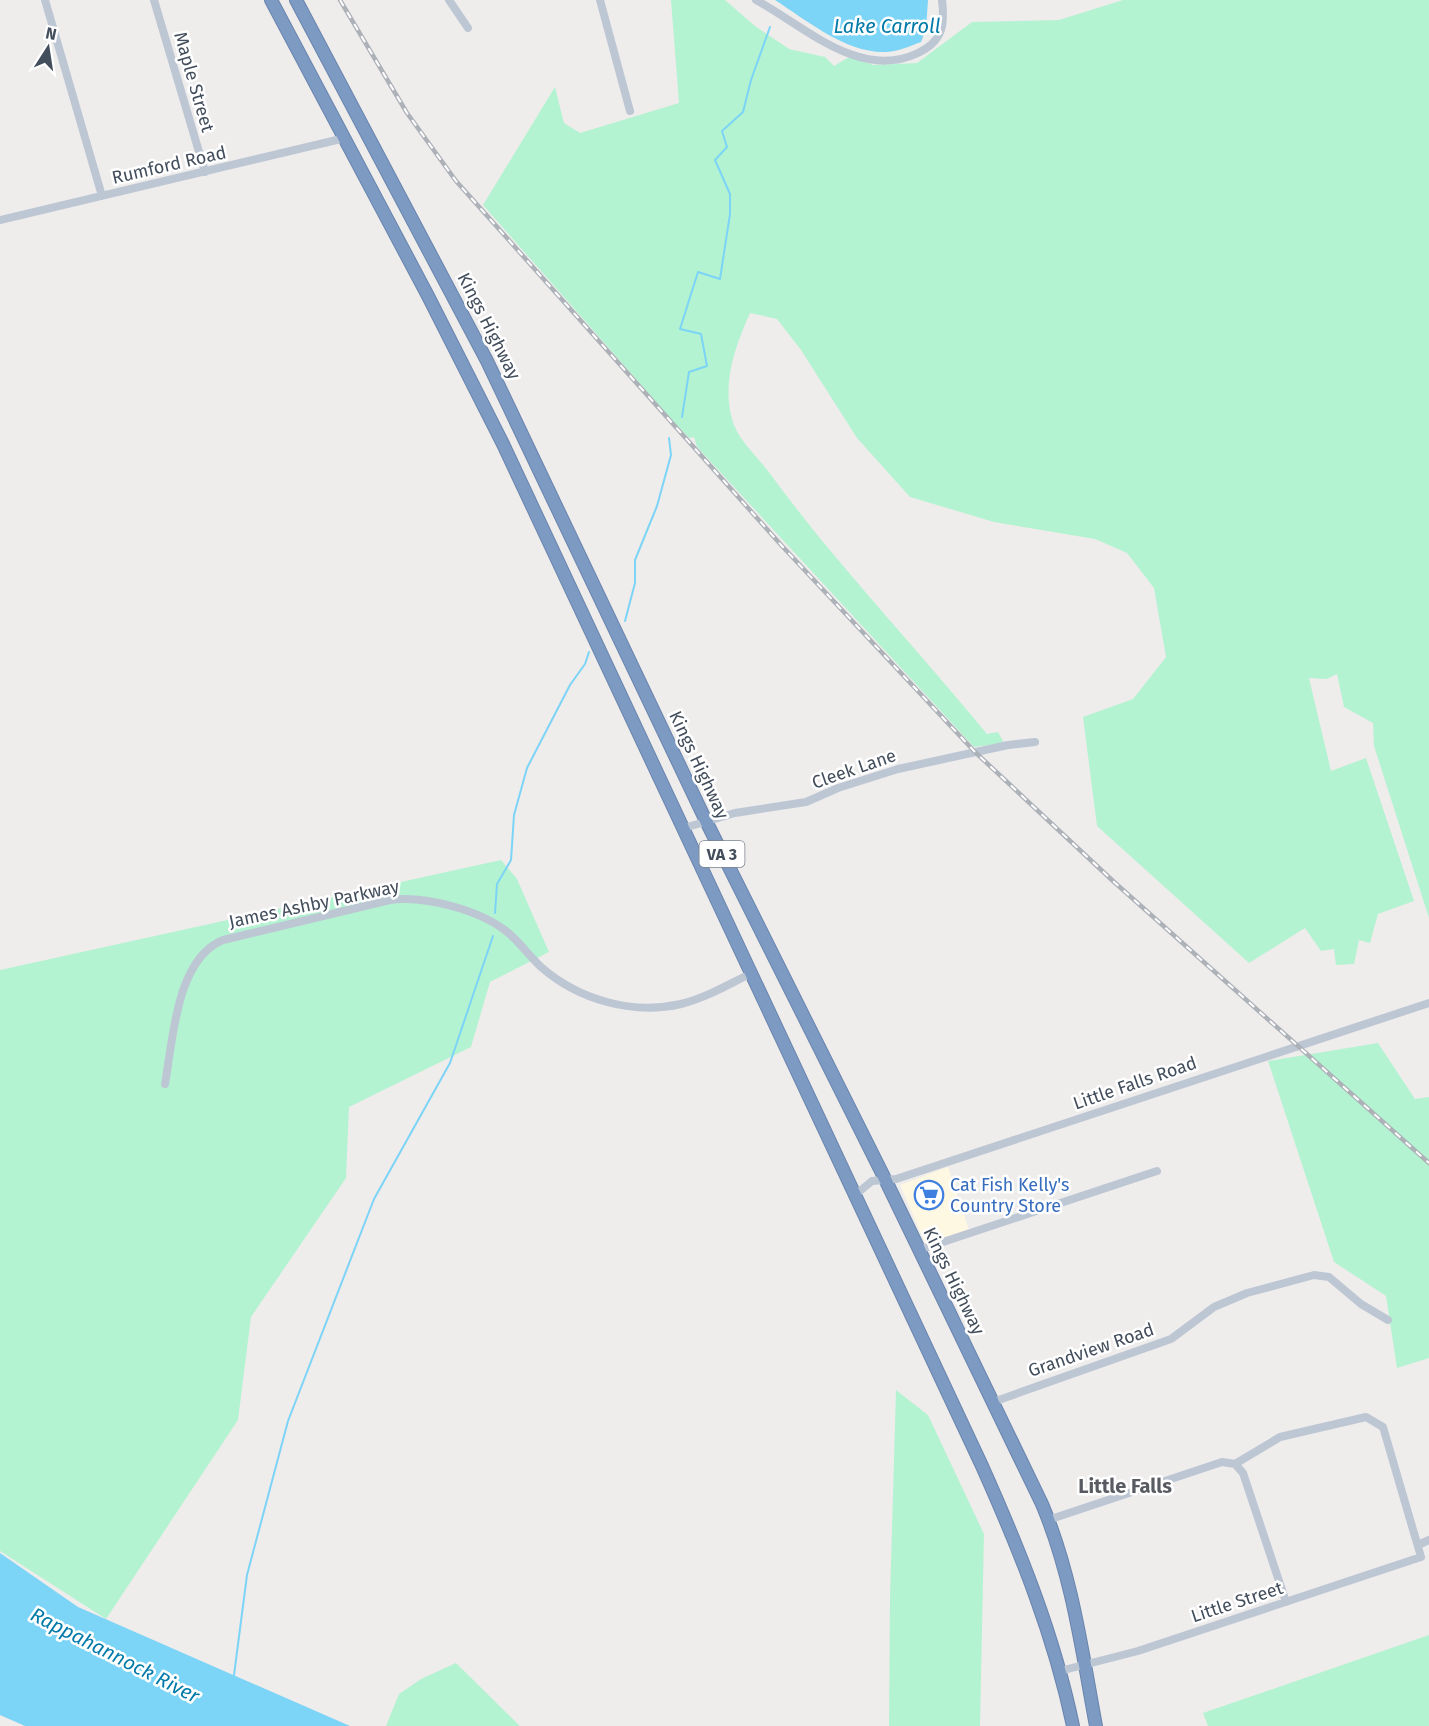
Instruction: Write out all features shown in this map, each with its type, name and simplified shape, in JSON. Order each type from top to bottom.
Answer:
[{"type":"highway","name":"VA 3","points":[[271,0],[466,370],[560,562],[752,973],[1016,1542],[1043,1615],[1060,1671],[1073,1726]]},
{"type":"highway","name":"Kings Highway","points":[[296,0],[487,361],[706,821],[885,1179],[1048,1520],[1065,1569],[1096,1726]]},
{"type":"highway","points":[[466,370],[487,361]]},
{"type":"street","points":[[45,0],[102,196]]},
{"type":"street","name":"Maple Street","points":[[154,0],[205,172]]},
{"type":"street","points":[[448,0],[468,28]]},
{"type":"street","points":[[600,0],[630,111]]},
{"type":"street","points":[[756,0],[842,51],[865,59],[889,61],[914,55],[938,39],[944,24],[942,0]]},
{"type":"street","name":"Rumford Road","points":[[0,218],[345,138]]},
{"type":"street","name":"Cleek Lane","points":[[684,828],[706,821],[806,802],[838,788],[898,768],[1008,745],[1035,742]]},
{"type":"street","name":"James Ashby Parkway","points":[[165,1084],[182,999],[194,963],[206,949],[223,939],[390,900],[414,898],[438,902],[495,924],[511,935],[539,965],[563,984],[613,1004],[647,1008],[680,1004],[708,995],[752,973]]},
{"type":"street","name":"Little Falls Road","points":[[855,1195],[865,1184],[896,1179],[1429,1003]]},
{"type":"street","points":[[919,1250],[1157,1171]]},
{"type":"street","name":"Grandview Road","points":[[993,1402],[1161,1343],[1181,1332],[1214,1307],[1247,1293],[1314,1275],[1329,1277],[1361,1304],[1388,1320]]},
{"type":"street","points":[[1235,1464],[1280,1437],[1366,1417],[1383,1427],[1418,1545],[1429,1540]]},
{"type":"street","points":[[1048,1520],[1222,1462],[1235,1464],[1244,1473],[1286,1602]]},
{"type":"street","name":"Little Street","points":[[1060,1671],[1138,1651],[1421,1557],[1418,1545]]},
{"type":"shaded area","points":[[948,1167],[969,1230],[925,1243],[900,1185]]},
{"type":"green space","points":[[671,0],[725,0],[755,26],[789,49],[825,57],[834,66],[849,57],[874,65],[917,63],[972,22],[1059,20],[1123,0],[1429,0],[1429,918],[1374,746],[1373,723],[1344,707],[1337,674],[1327,679],[1309,678],[1331,771],[1366,758],[1414,901],[1378,914],[1370,943],[1359,940],[1354,964],[1336,965],[1334,949],[1321,951],[1305,928],[1249,963],[1097,826],[1083,717],[1133,699],[1166,657],[1154,588],[1127,553],[1095,539],[994,522],[910,497],[857,438],[801,350],[777,319],[750,313],[739,339],[729,378],[729,405],[734,426],[820,539],[987,734],[998,732],[1004,743],[974,747],[697,447],[694,437],[689,438],[672,420],[483,205],[555,87],[564,123],[580,133],[679,103]]},
{"type":"green space","points":[[501,860],[517,879],[549,952],[490,982],[471,1047],[349,1107],[346,1178],[251,1317],[238,1420],[106,1619],[0,1551],[0,970]]},
{"type":"green space","points":[[1378,1043],[1415,1099],[1429,1097],[1429,1358],[1397,1368],[1386,1296],[1334,1262],[1268,1061]]},
{"type":"green space","points":[[896,1390],[928,1415],[984,1534],[980,1726],[889,1726]]},
{"type":"green space","points":[[1429,1635],[1429,1726],[1208,1726],[1203,1713]]},
{"type":"green space","points":[[456,1663],[520,1726],[386,1726],[399,1694],[421,1679]]},
{"type":"water","name":"Lake Carroll","points":[[775,0],[928,0],[926,29],[921,42],[894,51],[870,51],[827,34]]},
{"type":"water","name":"Rappahannock River","points":[[0,1553],[78,1607],[350,1726],[25,1726],[0,1715]]},
{"type":"waterway","points":[[682,417],[689,372],[707,366],[701,334],[680,329],[698,272],[720,279],[730,214],[730,194],[715,160],[727,147],[722,131],[743,112],[751,80],[770,27]]},
{"type":"waterway","points":[[625,621],[635,583],[635,560],[657,506],[671,455],[669,438]]},
{"type":"waterway","points":[[495,913],[497,884],[511,860],[514,815],[527,768],[570,685],[585,664],[589,652]]},
{"type":"waterway","points":[[234,1675],[247,1575],[288,1421],[374,1199],[450,1063],[493,936]]},
{"type":"railway","points":[[340,0],[407,113],[456,181],[782,546],[975,752],[1113,881],[1429,1163]]},
{"type":"place","name":"Cat Fish Kelly's Country Store","points":[[929,1195]]},
{"type":"district","name":"Little Falls","points":[[1125,1486]]}]
